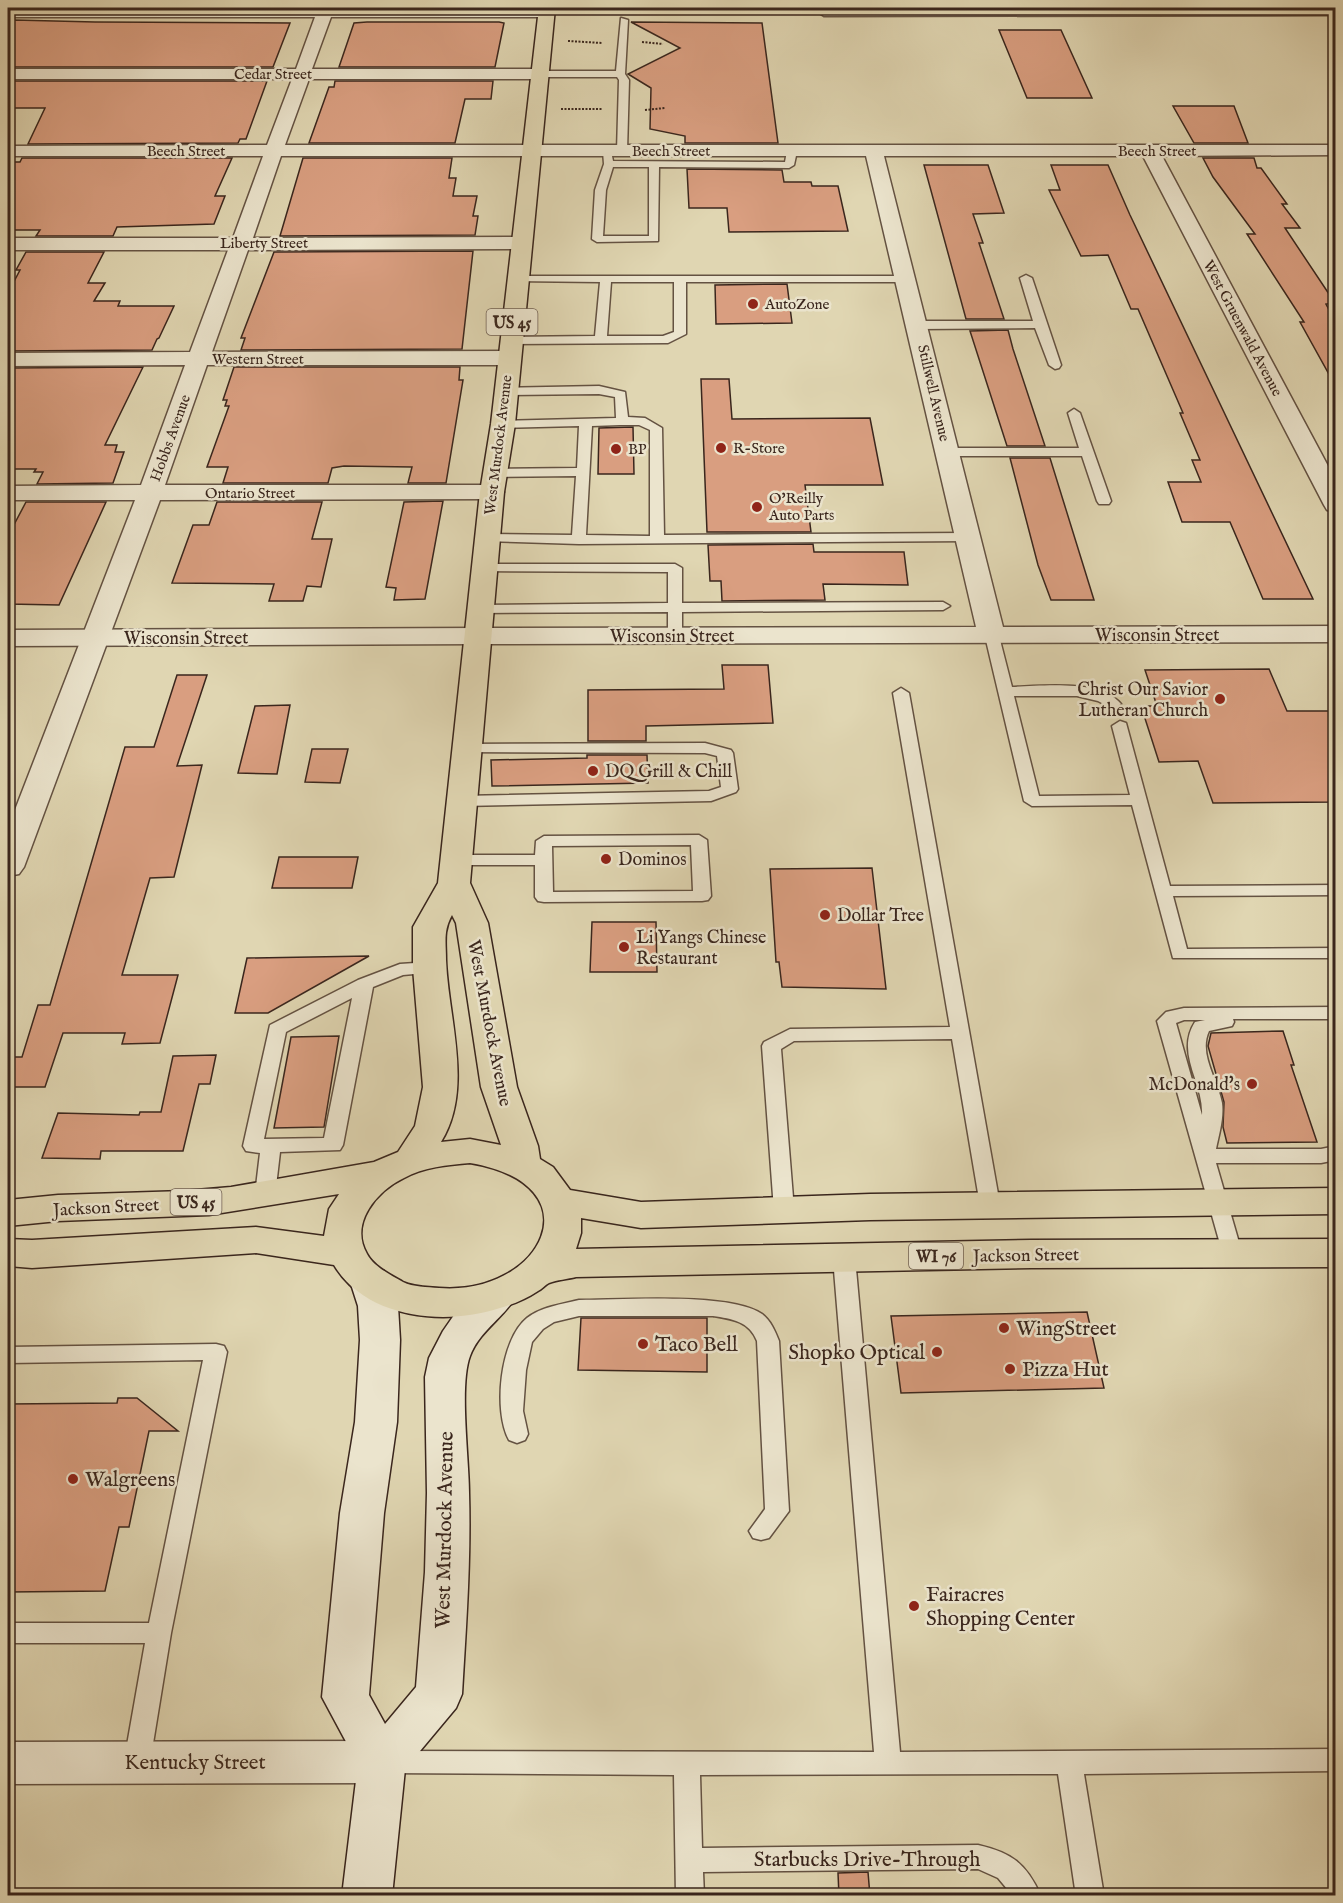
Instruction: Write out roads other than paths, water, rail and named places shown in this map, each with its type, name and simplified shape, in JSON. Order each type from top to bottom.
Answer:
[{"type":"main road","name":"West Murdock Avenue","points":[[397,1166],[434,1126],[441,1087],[430,968],[429,927],[455,872],[493,483],[503,424],[509,349],[547,10]]},
{"type":"main road","name":"West Murdock Avenue","points":[[455,872],[472,923],[499,1087],[520,1146],[522,1164]]},
{"type":"main road","points":[[470,1151],[498,1155],[522,1164],[544,1180],[559,1200],[564,1224],[557,1249],[538,1272],[519,1285],[497,1295],[464,1303],[431,1303],[399,1296],[359,1267],[343,1232],[348,1210],[362,1190],[397,1166],[441,1152],[470,1151]]},
{"type":"main road","name":"Jackson Street","points":[[8,1213],[125,1204],[207,1202],[265,1195],[397,1166]]},
{"type":"main road","points":[[559,1200],[596,1209],[641,1215],[990,1205],[1335,1201]]},
{"type":"main road","name":"US 45","points":[[8,1253],[32,1254],[256,1240],[359,1267]]},
{"type":"main road","name":"Jackson Street","points":[[538,1272],[576,1263],[1335,1253]]},
{"type":"street","points":[[8,12],[325,9],[547,10]]},
{"type":"street","name":"Hobbs Avenue","points":[[8,867],[150,493],[325,9]]},
{"type":"street","points":[[824,11],[1334,10]]},
{"type":"street","name":"Cedar Street","points":[[8,74],[539,74]]},
{"type":"street","name":"Beech Street","points":[[8,152],[531,151],[613,155],[792,151],[1335,150]]},
{"type":"street","name":"Stillwell Avenue","points":[[874,151],[907,279],[992,636]]},
{"type":"street","name":"West Gruenwald Avenue","points":[[1150,151],[1335,505]]},
{"type":"street","name":"Liberty Street","points":[[8,244],[521,243]]},
{"type":"street","name":"Western Street","points":[[8,359],[198,359],[509,349]]},
{"type":"street","name":"Ontario Street","points":[[8,493],[150,493],[493,483]]},
{"type":"street","name":"Wisconsin Street","points":[[8,638],[95,638],[479,622],[675,636],[1335,634]]},
{"type":"street","points":[[359,1267],[378,1306],[380,1340],[376,1422],[362,1513],[345,1697],[382,1762],[367,1896]]},
{"type":"street","name":"West Murdock Avenue","points":[[382,1762],[439,1694],[448,1515],[445,1377],[449,1358],[457,1341],[475,1315],[497,1295]]},
{"type":"street","name":"Kentucky Street","points":[[8,1763],[382,1762]]},
{"type":"lane","points":[[624,20],[620,74],[624,80],[613,155],[604,172],[597,239],[654,239],[654,164]]},
{"type":"lane","points":[[539,74],[620,74]]},
{"type":"lane","points":[[613,155],[654,164],[789,165],[792,151]]},
{"type":"lane","points":[[1026,278],[1055,365]]},
{"type":"lane","points":[[517,279],[907,279]]},
{"type":"lane","points":[[601,340],[606,279]]},
{"type":"lane","points":[[509,349],[601,340],[664,340],[680,334],[680,279]]},
{"type":"lane","points":[[918,325],[1040,324]]},
{"type":"lane","points":[[505,391],[599,390],[621,395],[622,422]]},
{"type":"lane","points":[[1074,413],[1104,501]]},
{"type":"lane","points":[[503,424],[641,422],[656,428],[657,540]]},
{"type":"lane","points":[[579,540],[586,423]]},
{"type":"lane","points":[[948,452],[1087,452]]},
{"type":"lane","points":[[493,483],[583,472]]},
{"type":"lane","points":[[488,538],[657,540],[968,537]]},
{"type":"lane","points":[[485,568],[675,568],[675,636]]},
{"type":"lane","points":[[479,622],[675,609],[943,606]]},
{"type":"lane","points":[[830,607],[835,637]]},
{"type":"lane","points":[[884,607],[889,636]]},
{"type":"lane","points":[[992,636],[1032,801],[1139,800]]},
{"type":"lane","points":[[1005,692],[1085,692],[1106,698],[1113,704]]},
{"type":"lane","points":[[900,693],[990,1205]]},
{"type":"lane","points":[[1120,726],[1179,954],[1335,953]]},
{"type":"lane","points":[[462,801],[711,796],[730,789],[725,753],[705,748],[467,749]]},
{"type":"lane","points":[[699,840],[702,896],[544,897],[544,854],[544,841],[699,840]]},
{"type":"lane","points":[[455,872],[544,854]]},
{"type":"lane","points":[[1163,891],[1335,890]]},
{"type":"lane","points":[[363,984],[343,1056],[334,1110],[333,1145],[253,1146],[268,1111],[274,1084],[279,1057],[277,1029],[363,984],[400,970],[430,968]]},
{"type":"lane","points":[[1231,1253],[1166,1021],[1173,1016],[1184,1014],[1335,1012]]},
{"type":"lane","points":[[1205,1156],[1212,1104],[1196,1046],[1196,1035],[1202,1026],[1219,1022],[1335,1022]]},
{"type":"lane","points":[[784,1210],[771,1046],[790,1035],[960,1033]]},
{"type":"lane","points":[[265,1195],[271,1146]]},
{"type":"lane","points":[[1205,1156],[1321,1156],[1335,1153]]},
{"type":"lane","points":[[844,1258],[888,1764]]},
{"type":"lane","points":[[518,1434],[511,1420],[515,1363],[519,1342],[537,1322],[562,1311],[579,1308],[713,1308],[737,1312],[753,1319],[762,1327],[768,1341],[777,1511],[761,1531]]},
{"type":"lane","points":[[8,1355],[216,1352],[159,1633],[137,1762]]},
{"type":"lane","points":[[8,1633],[159,1633]]},
{"type":"lane","points":[[382,1762],[687,1765],[1335,1760]]},
{"type":"lane","points":[[1069,1762],[1090,1896]]},
{"type":"lane","points":[[687,1765],[690,1896]]},
{"type":"lane","name":"Starbucks Drive-Through","points":[[689,1860],[978,1857],[996,1861],[1006,1867],[1019,1878],[1027,1896]]},
{"type":"place","name":"AutoZone","points":[[753,304]]},
{"type":"place","name":"R-Store","points":[[721,448]]},
{"type":"place","name":"BP","points":[[616,449]]},
{"type":"place","name":"O'Reilly Auto Parts","points":[[757,507]]},
{"type":"place","name":"Christ Our Savior Lutheran Church","points":[[1220,699]]},
{"type":"place","name":"DQ Grill & Chill","points":[[593,771]]},
{"type":"place","name":"Dominos","points":[[606,859]]},
{"type":"place","name":"Dollar Tree","points":[[825,915]]},
{"type":"place","name":"Li Yangs Chinese Restaurant","points":[[624,947]]},
{"type":"place","name":"McDonald's","points":[[1252,1084]]},
{"type":"place","name":"WingStreet","points":[[1004,1328]]},
{"type":"place","name":"Taco Bell","points":[[643,1344]]},
{"type":"place","name":"Shopko Optical","points":[[937,1352]]},
{"type":"place","name":"Pizza Hut","points":[[1010,1369]]},
{"type":"place","name":"Walgreens","points":[[73,1479]]},
{"type":"place","name":"Fairacres Shopping Center","points":[[914,1606]]}]
